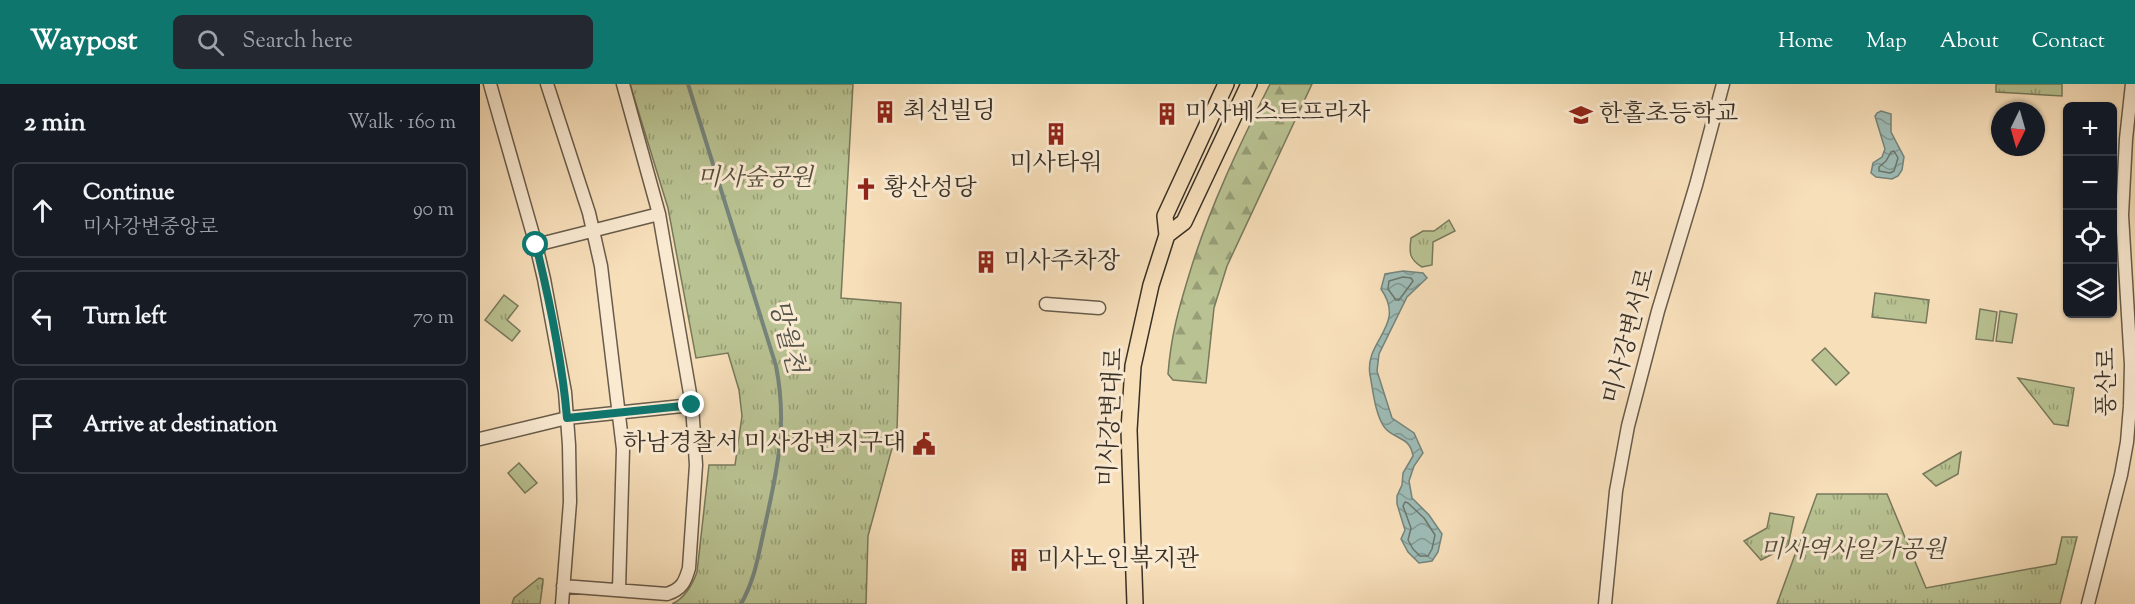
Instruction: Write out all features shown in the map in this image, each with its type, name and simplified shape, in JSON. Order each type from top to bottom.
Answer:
[{"type":"main road","name":"미사강변대로","points":[[1135,604],[1129,430],[1133,366],[1151,285],[1167,235],[1166,216],[1226,84]]},
{"type":"main road","name":"미사강변대로","points":[[1167,235],[1184,222],[1249,84]]},
{"type":"street","points":[[490,84],[536,245],[565,392],[570,502],[562,604]]},
{"type":"street","points":[[548,84],[594,232],[620,412],[623,449],[620,590]]},
{"type":"street","points":[[563,586],[668,594],[679,590],[689,568],[696,465],[692,405],[659,214],[623,84]]},
{"type":"street","name":"미사강변서로","points":[[1605,604],[1616,491],[1628,426],[1658,311],[1696,185],[1723,84]]},
{"type":"street","name":"풍산로","points":[[2088,604],[2121,475],[2130,415],[2131,365],[2122,215],[2132,84]]},
{"type":"street","points":[[536,245],[659,214]]},
{"type":"street","points":[[1046,304],[1099,308]]},
{"type":"street","points":[[480,439],[567,418],[692,405]]},
{"type":"green space","name":"미사숲공원","points":[[630,84],[853,84],[841,298],[901,303],[897,430],[868,536],[866,604],[672,604],[688,591],[697,572],[709,465],[735,465],[742,416],[739,390],[728,353],[696,358],[668,208]]},
{"type":"green space","points":[[1270,84],[1312,84],[1227,266],[1214,308],[1206,383],[1173,380],[1168,374],[1173,335],[1197,250],[1225,178]]},
{"type":"green space","points":[[1996,84],[2062,84],[2062,96],[1996,92]]},
{"type":"green space","points":[[1449,220],[1455,231],[1433,242],[1432,265],[1422,267],[1411,255],[1411,238],[1423,231],[1434,231]]},
{"type":"green space","points":[[1875,293],[1929,300],[1926,323],[1872,317]]},
{"type":"green space","points":[[504,295],[518,306],[507,320],[520,331],[512,341],[485,320]]},
{"type":"green space","points":[[1980,309],[1997,312],[1993,341],[1976,339]]},
{"type":"green space","points":[[2000,311],[2017,314],[2012,343],[1996,341]]},
{"type":"green space","points":[[1825,348],[1849,373],[1836,385],[1812,360]]},
{"type":"green space","points":[[2018,378],[2074,388],[2068,426],[2054,424]]},
{"type":"green space","points":[[1961,452],[1958,474],[1936,486],[1923,474]]},
{"type":"green space","points":[[519,463],[537,483],[525,493],[508,473]]},
{"type":"green space","name":"미사역사일가공원","points":[[1817,494],[1887,494],[1926,588],[2056,564],[2062,537],[2077,537],[2060,604],[1777,604]]},
{"type":"green space","points":[[1770,513],[1794,517],[1788,546],[1761,560],[1744,541],[1767,528]]},
{"type":"green space","points":[[539,578],[543,579],[540,604],[512,604],[514,598]]},
{"type":"water","points":[[1881,111],[1891,114],[1891,132],[1904,157],[1902,170],[1892,179],[1876,177],[1871,173],[1873,163],[1882,157],[1885,149],[1875,116]]},
{"type":"water","points":[[1403,271],[1423,273],[1427,278],[1407,297],[1379,354],[1377,371],[1392,418],[1414,433],[1423,453],[1414,466],[1409,481],[1412,498],[1429,515],[1442,534],[1438,552],[1432,561],[1419,563],[1408,552],[1401,539],[1405,530],[1397,504],[1403,473],[1413,456],[1409,445],[1389,432],[1382,423],[1370,375],[1373,352],[1387,323],[1389,313],[1388,302],[1381,289],[1385,274]]},
{"type":"waterway","name":"망월천","points":[[688,84],[776,366],[779,388],[781,429],[777,468],[756,568],[741,604]]},
{"type":"place","name":"최선빌딩","points":[[885,112]]},
{"type":"place","name":"미사베스트프라자","points":[[1167,114]]},
{"type":"place","name":"한홀초등학교","points":[[1581,115]]},
{"type":"place","name":"미사타워","points":[[1056,134]]},
{"type":"place","name":"황산성당","points":[[866,189]]},
{"type":"place","name":"미사주차장","points":[[986,262]]},
{"type":"place","name":"하남경찰서 미사강변지구대","points":[[924,444]]},
{"type":"place","name":"미사노인복지관","points":[[1019,560]]},
{"type":"route","points":[[536,245],[565,392],[567,418],[692,405]]}]
